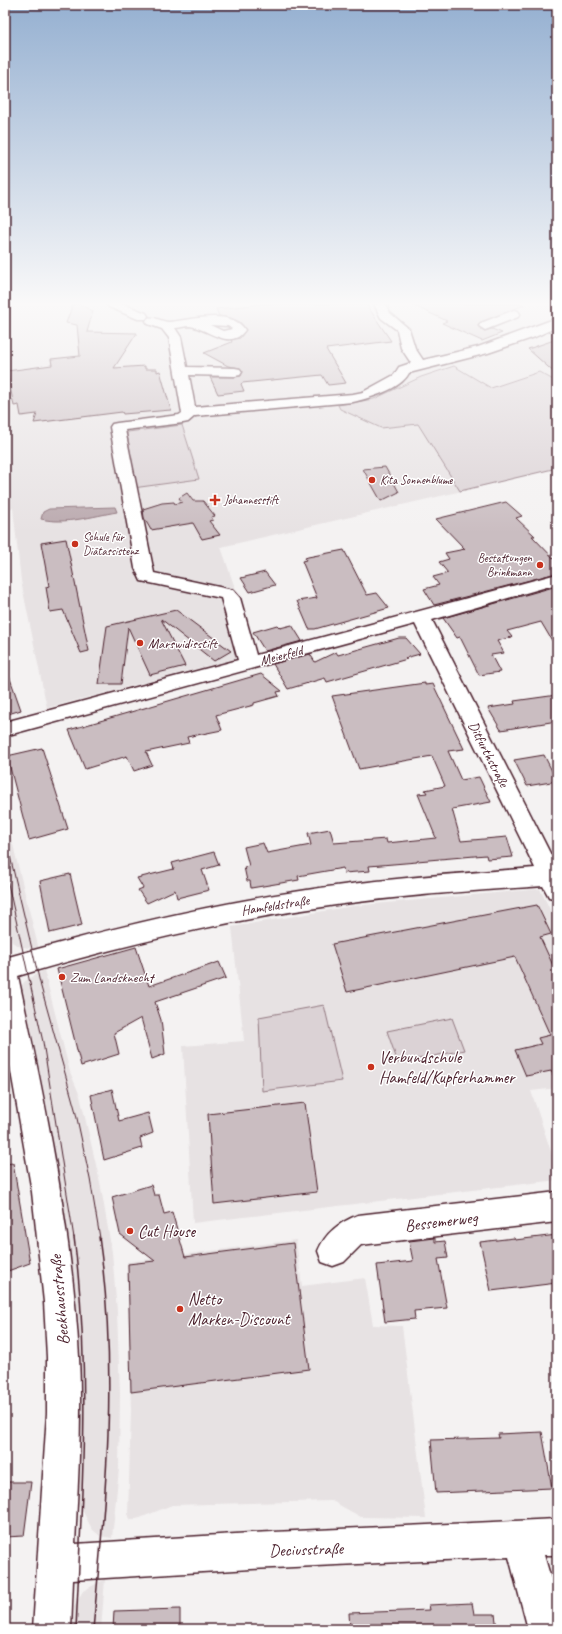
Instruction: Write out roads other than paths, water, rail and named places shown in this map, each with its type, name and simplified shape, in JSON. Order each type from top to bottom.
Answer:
[{"type":"street","points":[[183,380],[188,412],[183,419],[117,427],[128,496],[144,568],[147,577],[227,594],[230,598],[249,664]]},
{"type":"street","points":[[188,412],[285,400],[353,398],[367,395],[396,380]]},
{"type":"street","points":[[285,400],[294,419]]},
{"type":"street","name":"Meierfeld","points":[[5,729],[421,618],[557,579]]},
{"type":"street","name":"Ditfurthstraße","points":[[421,618],[553,883]]},
{"type":"street","name":"Hamfeldstraße","points":[[5,969],[153,929],[245,910],[352,893],[553,883]]},
{"type":"street","name":"Beckhausstraße","points":[[5,975],[36,1126],[57,1263],[64,1382],[52,1629]]},
{"type":"street","name":"Bessemerweg","points":[[333,1251],[341,1240],[358,1230],[557,1207]]},
{"type":"street","name":"Deciusstraße","points":[[55,1562],[251,1551],[522,1540],[557,1537]]},
{"type":"street","points":[[522,1540],[547,1629]]},
{"type":"tram line","points":[[5,835],[41,987],[75,1109],[90,1179],[100,1238]]},
{"type":"tram line","points":[[5,870],[43,1042],[74,1238]]},
{"type":"tram line","points":[[74,1237],[79,1286],[84,1384],[84,1433],[76,1629]]},
{"type":"tram line","points":[[93,1629],[106,1482],[109,1384],[105,1286],[99,1237]]},
{"type":"place","name":"Kita Sonnenblume","points":[[372,480]]},
{"type":"place","name":"Johannesstift","points":[[215,500]]},
{"type":"place","name":"Schule für Diätassistenz","points":[[75,544]]},
{"type":"place","name":"Bestattungen Brinkmann","points":[[540,565]]},
{"type":"place","name":"Marswidisstift","points":[[140,643]]},
{"type":"place","name":"Zum Landsknecht","points":[[62,977]]},
{"type":"place","name":"Verbundschule Hamfeld/Kupferhammer","points":[[371,1067]]},
{"type":"place","name":"Cut House","points":[[130,1231]]},
{"type":"place","name":"Netto Marken-Discount","points":[[180,1309]]}]
